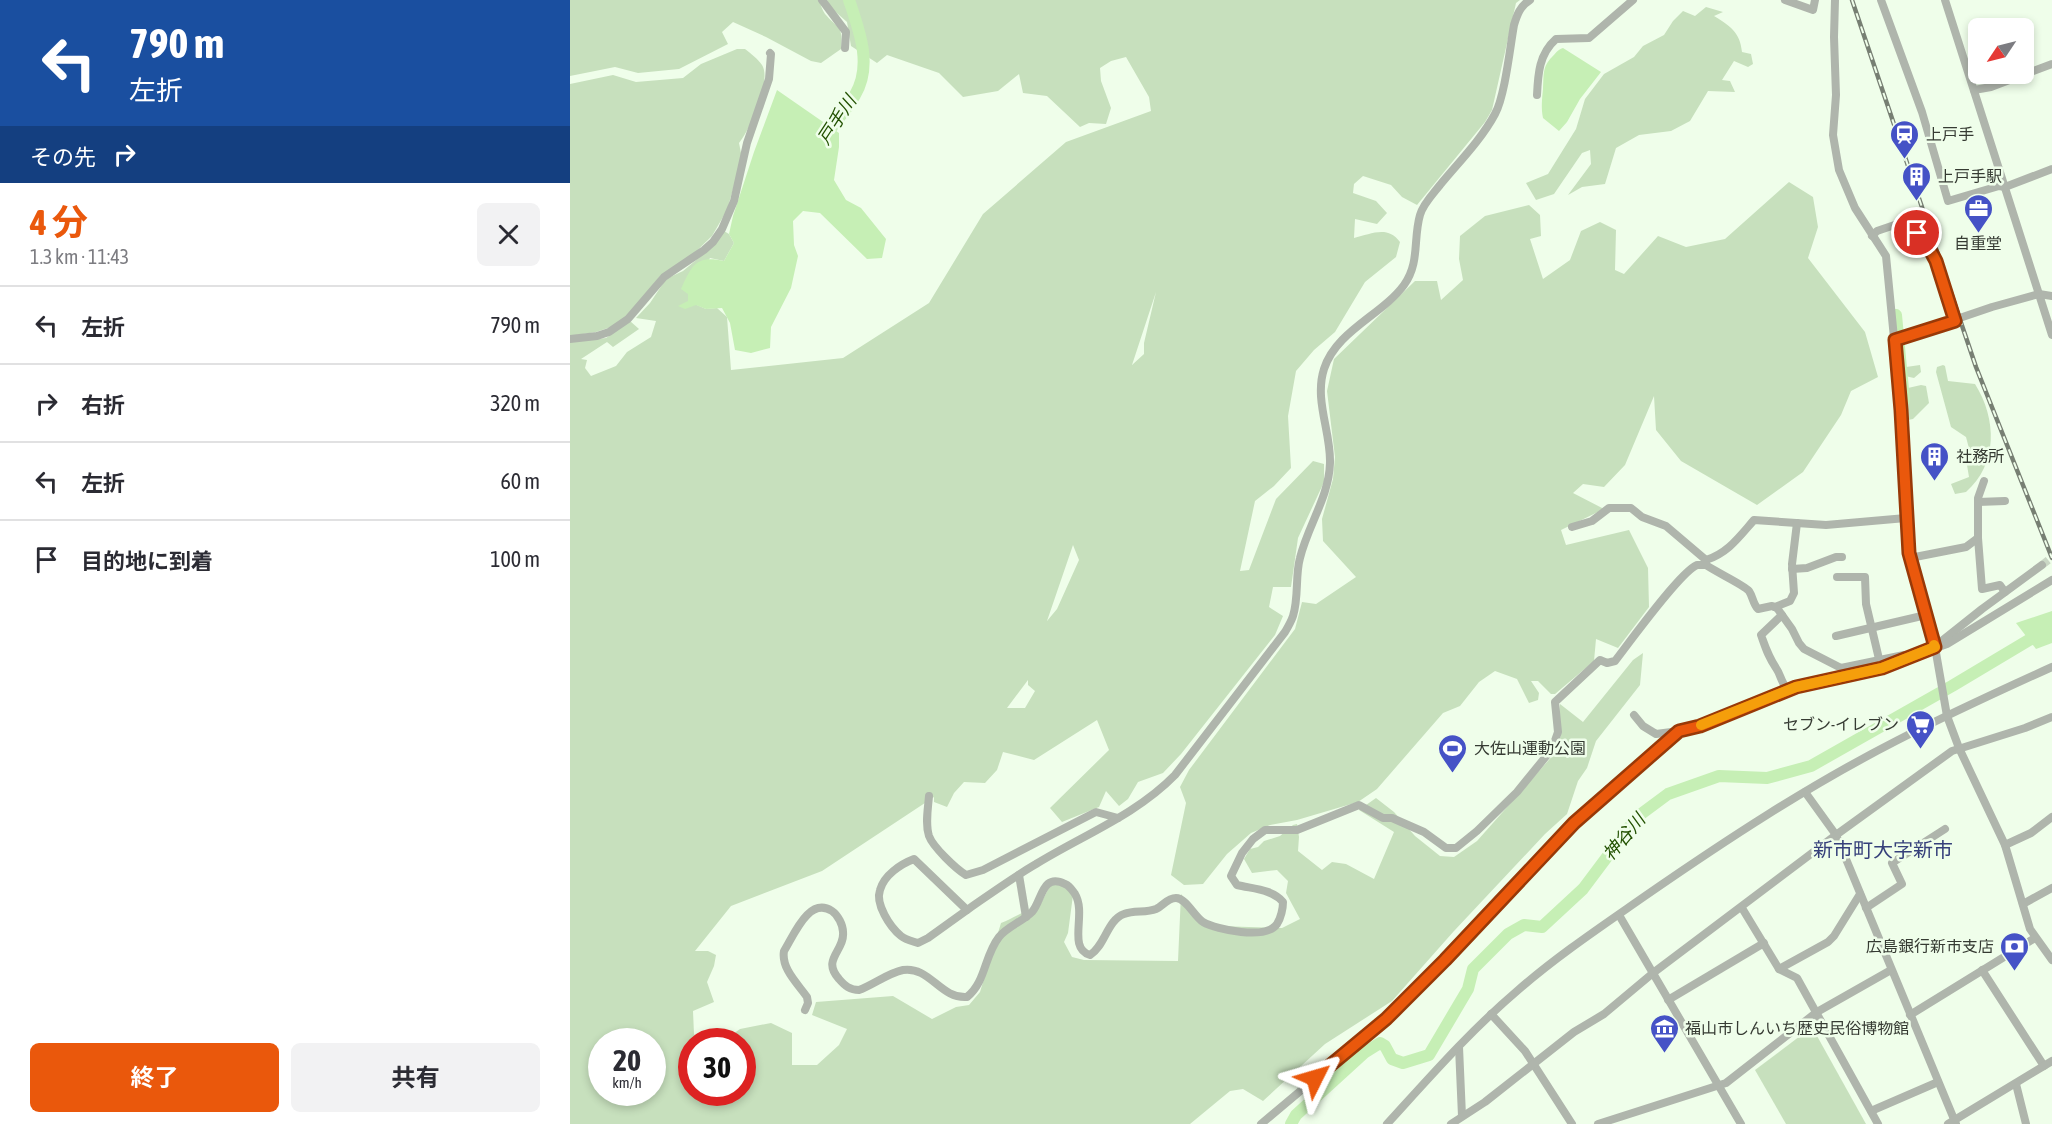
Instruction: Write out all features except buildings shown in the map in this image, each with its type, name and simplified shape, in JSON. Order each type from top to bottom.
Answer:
[{"type":"street","points":[[822,0],[846,32],[845,48]]},
{"type":"street","points":[[968,910],[914,859],[905,863],[883,881],[878,894],[883,912],[892,927],[901,936],[918,943],[968,910],[1019,875],[1118,818],[1161,790],[1175,775],[1285,632],[1293,617],[1299,560],[1305,538],[1327,485],[1330,462],[1323,416],[1324,369],[1331,354],[1342,340],[1396,295],[1409,278],[1414,264],[1420,214],[1427,201],[1497,112],[1514,25],[1518,12],[1530,0]]},
{"type":"street","points":[[1537,95],[1539,64],[1549,45],[1556,39],[1589,38],[1633,0]]},
{"type":"street","points":[[1785,0],[1813,10],[1815,0]]},
{"type":"street","points":[[1835,0],[1836,95],[1833,135],[1835,153],[1839,170],[1855,208],[1886,256],[1898,339],[1906,518],[1912,569],[1935,647],[1946,712],[1959,748],[2005,845],[2030,929],[2052,960]]},
{"type":"street","points":[[1892,0],[1882,2],[1922,112],[1948,201],[1999,186],[2005,187],[2052,169]]},
{"type":"street","points":[[1945,0],[2052,335]]},
{"type":"street","points":[[570,339],[597,336],[609,332],[628,319],[664,277],[713,242],[722,229],[734,201],[747,143],[769,79],[770,53]]},
{"type":"street","points":[[1974,90],[1991,87],[2052,64]]},
{"type":"street","points":[[1872,236],[1877,231],[1912,219],[1917,233],[1921,232],[1936,261],[1955,321]]},
{"type":"street","points":[[1898,339],[1992,307],[2039,294],[2052,296]]},
{"type":"street","points":[[1984,481],[1978,502],[1982,589],[2000,585],[2005,592]]},
{"type":"street","points":[[1978,502],[2005,501]]},
{"type":"street","points":[[1572,527],[1593,521],[1609,508],[1631,508],[1642,517],[1666,526],[1716,573],[1748,591],[1758,609],[1775,607],[1790,601],[1794,593],[1792,553],[1797,523]]},
{"type":"street","points":[[805,1010],[808,1003],[807,997],[785,966],[783,956],[807,914],[816,908],[824,908],[833,912],[841,922],[842,939],[832,965],[834,974],[845,986],[852,990],[859,990],[897,972],[916,971],[937,984],[950,996],[967,998],[975,991],[998,938],[1005,930],[1026,917],[1035,908],[1042,889],[1057,881],[1068,885],[1077,898],[1080,909],[1078,946],[1083,953],[1090,955],[1098,949],[1113,923],[1124,914],[1156,909],[1167,900],[1177,898],[1182,900],[1202,921],[1213,926],[1259,933],[1271,929],[1277,924],[1283,902],[1278,896],[1269,892],[1237,885],[1231,876],[1242,853],[1253,839],[1265,830],[1297,830],[1359,805],[1383,818],[1392,818],[1424,832],[1446,848],[1456,848],[1477,831],[1516,792],[1552,749],[1558,732],[1555,702],[1600,660],[1607,663],[1614,661],[1653,611],[1688,572],[1728,550],[1754,520],[1826,525],[1906,518]]},
{"type":"street","points":[[1910,558],[1966,547],[1978,538]]},
{"type":"street","points":[[1792,569],[1807,568],[1842,557]]},
{"type":"street","points":[[1935,647],[2042,565]]},
{"type":"street","points":[[1837,577],[1865,577],[1866,604],[1879,659]]},
{"type":"street","points":[[1634,715],[1643,726],[1656,734],[1679,731],[1700,726],[1788,690],[1882,668],[1947,644],[2052,580]]},
{"type":"street","points":[[1775,607],[1804,649],[1841,668],[1904,655],[1908,659]]},
{"type":"street","points":[[1782,615],[1761,636],[1770,663],[1775,667],[1783,685],[1788,690]]},
{"type":"street","points":[[1836,636],[1926,615]]},
{"type":"street","points":[[1387,1124],[1491,1014],[1551,963],[1711,850],[1805,792],[1946,712],[2052,667]]},
{"type":"street","points":[[1451,1124],[1485,1102],[1574,1032],[1604,1014],[1653,973],[1930,766],[1959,748],[2025,728],[2052,717]]},
{"type":"street","points":[[1262,1124],[1386,1019],[1574,823],[1679,731]]},
{"type":"street","points":[[1805,792],[1836,836],[1938,1082],[1952,1123],[2052,1061]]},
{"type":"street","points":[[929,796],[929,836],[946,858],[966,875],[983,870],[1096,812],[1118,818]]},
{"type":"street","points":[[2005,845],[2031,833],[2052,817]]},
{"type":"street","points":[[1866,908],[1902,884],[1892,863],[1945,829]]},
{"type":"street","points":[[1019,875],[1026,917]]},
{"type":"street","points":[[2023,904],[2052,888]]},
{"type":"street","points":[[1779,969],[1828,942],[1860,894]]},
{"type":"street","points":[[1742,908],[1779,969],[1797,978],[1878,1124]]},
{"type":"street","points":[[1619,915],[1741,1124]]},
{"type":"street","points":[[1910,1015],[2035,938]]},
{"type":"street","points":[[1668,1000],[1764,944]]},
{"type":"street","points":[[1598,1124],[1726,1083],[1817,1012],[1891,970]]},
{"type":"street","points":[[1982,970],[2044,1066]]},
{"type":"street","points":[[1491,1014],[1525,1052],[1572,1124]]},
{"type":"street","points":[[1459,1047],[1462,1116]]},
{"type":"street","points":[[1871,1111],[1938,1082]]},
{"type":"street","points":[[2016,1084],[2026,1124]]},
{"type":"shaded area","points":[[570,0],[819,0],[825,14],[841,32],[841,49],[821,63],[811,61],[733,22],[722,32],[728,44],[679,69],[638,73],[615,67],[570,76]]},
{"type":"shaded area","points":[[827,0],[1520,0],[1516,3],[1492,110],[1485,122],[1417,205],[1402,197],[1391,185],[1363,176],[1354,184],[1353,193],[1376,201],[1387,213],[1377,224],[1355,219],[1354,238],[1379,232],[1390,234],[1400,242],[1396,257],[1365,282],[1335,332],[1314,350],[1296,371],[1288,416],[1291,468],[1255,501],[1240,571],[1249,570],[1276,499],[1313,461],[1324,464],[1324,482],[1298,538],[1291,587],[1273,587],[1269,607],[1283,616],[1275,635],[1181,754],[1163,773],[1138,782],[1128,799],[1119,806],[1106,791],[1099,807],[1062,822],[1050,808],[1109,750],[1097,720],[1034,760],[1003,752],[997,770],[985,783],[964,782],[954,793],[947,807],[934,802],[934,797],[822,871],[731,906],[695,951],[708,951],[716,955],[707,982],[714,1002],[693,1011],[694,1028],[678,1028],[678,1106],[756,1106],[756,1028],[745,1028],[771,1023],[792,1033],[792,1065],[817,1065],[839,1045],[847,1029],[812,1015],[816,1002],[893,996],[932,1019],[956,1007],[969,1005],[980,992],[1001,923],[1039,907],[1050,886],[1061,879],[1073,895],[1068,933],[1064,942],[1072,957],[1084,960],[1178,961],[1181,894],[1200,918],[1218,926],[1282,928],[1300,919],[1286,893],[1288,881],[1277,870],[1252,873],[1244,859],[1250,849],[1280,836],[1297,824],[1298,851],[1322,870],[1332,862],[1346,864],[1374,879],[1394,832],[1359,810],[1376,798],[1394,812],[1415,836],[1440,856],[1454,857],[1477,841],[1555,753],[1561,735],[1560,704],[1583,722],[1633,660],[1643,653],[1640,685],[1596,741],[1587,768],[1578,781],[1567,814],[1545,834],[1454,931],[1392,1001],[1325,1044],[1263,1101],[1243,1089],[1230,1091],[1190,1124],[570,1124],[570,342],[606,338],[630,321],[639,329],[613,347],[607,342],[581,359],[587,360],[585,368],[591,376],[616,366],[627,352],[651,337],[656,321],[636,318],[650,303],[666,279],[683,271],[707,251],[724,231],[729,234],[734,243],[724,261],[710,258],[688,294],[688,301],[706,309],[717,308],[727,317],[731,370],[843,358],[929,303],[983,214],[1066,142],[1151,111],[1149,97],[1126,57],[1111,61],[1100,68],[1101,81],[1111,108],[1106,124],[1089,123],[1080,127],[1047,96],[1023,93],[1019,74],[998,91],[963,97],[939,73],[887,55],[877,63],[851,46],[847,22],[830,7]],"holes":[[[1156,292],[1144,343],[1144,354],[1132,365]],[[1073,545],[1079,560],[1057,609],[1047,621]],[[1028,680],[1028,685],[1035,691],[1025,708],[1007,708]]]},
{"type":"shaded area","points":[[1706,7],[1723,12],[1714,16],[1733,30],[1739,39],[1742,52],[1751,54],[1753,64],[1748,67],[1734,61],[1722,80],[1730,81],[1735,92],[1708,91],[1690,121],[1671,131],[1639,135],[1616,148],[1605,184],[1582,187],[1568,195],[1591,164],[1590,150],[1582,153],[1554,194],[1536,200],[1526,183],[1548,174],[1576,129],[1585,99],[1604,74],[1634,57],[1643,46],[1664,35],[1683,11],[1695,16]]},
{"type":"shaded area","points":[[1563,48],[1601,72],[1559,131],[1543,118],[1542,100],[1545,68],[1556,53]]},
{"type":"shaded area","points":[[737,49],[745,49],[762,65],[764,82],[754,117],[739,143],[742,158],[727,210],[712,236],[684,263],[660,276],[628,316],[614,326],[596,332],[570,336],[570,84],[613,75],[636,82],[683,78],[701,64]]},
{"type":"shaded area","points":[[777,90],[839,133],[834,180],[846,200],[861,208],[886,239],[882,258],[867,259],[820,213],[803,211],[793,221],[794,245],[798,256],[791,288],[771,327],[770,348],[751,353],[735,350],[730,323],[722,308],[706,309],[696,305],[685,309],[678,306],[688,301],[688,294],[681,289],[692,268],[707,259],[724,261],[734,243],[729,234],[733,216]]},
{"type":"shaded area","points":[[1789,182],[1813,197],[1818,227],[1808,258],[1865,332],[1878,377],[1851,391],[1841,415],[1803,472],[1757,505],[1681,461],[1656,430],[1654,396],[1625,465],[1604,487],[1583,484],[1573,493],[1604,509],[1561,530],[1566,545],[1629,530],[1648,568],[1649,607],[1618,648],[1596,639],[1594,661],[1555,694],[1551,694],[1538,681],[1531,681],[1539,693],[1538,700],[1529,703],[1517,679],[1495,671],[1479,682],[1460,706],[1443,713],[1377,789],[1358,802],[1297,820],[1270,825],[1251,833],[1227,854],[1203,884],[1184,885],[1171,875],[1186,803],[1180,787],[1189,770],[1295,629],[1302,602],[1316,604],[1356,577],[1323,541],[1322,519],[1333,479],[1335,457],[1327,391],[1334,359],[1415,281],[1437,281],[1441,300],[1463,280],[1459,259],[1460,236],[1485,216],[1529,205],[1540,215],[1541,236],[1530,239],[1543,279],[1570,260],[1581,231],[1600,222],[1616,230],[1615,270],[1624,274],[1658,236],[1686,247],[1725,239]]},
{"type":"shaded area","points":[[1903,344],[1906,367],[1920,365],[1921,372],[1914,378],[1905,376],[1900,345]]},
{"type":"shaded area","points":[[1943,365],[1948,381],[1975,384],[1987,412],[1990,426],[1989,455],[1984,468],[1966,492],[1955,494],[1951,484],[1969,477],[1967,465],[1971,456],[1966,437],[1951,427],[1936,372],[1937,367]]},
{"type":"shaded area","points":[[1926,386],[1929,403],[1913,419],[1908,420],[1905,392],[1908,388]]},
{"type":"shaded area","points":[[2052,611],[2052,643],[2036,649],[2016,623]]},
{"type":"shaded area","points":[[1812,1027],[1866,1124],[1786,1124],[1755,1070]]},
{"type":"waterway","name":"戸手川","points":[[822,141],[855,95],[863,72],[862,48],[849,0]]},
{"type":"waterway","points":[[1896,315],[1904,400]]},
{"type":"waterway","name":"神谷川","points":[[1291,1124],[1296,1115],[1364,1053],[1380,1043],[1385,1046],[1392,1059],[1403,1063],[1429,1055],[1468,989],[1473,969],[1508,934],[1524,925],[1542,927],[1583,889],[1637,817],[1668,794],[1719,776],[1767,778],[1811,766],[2029,640],[2052,632]]},
{"type":"tunnel","points":[[2042,565],[2052,557]]},
{"type":"railway","points":[[1852,0],[1976,367],[2052,558]]},
{"type":"slow traffic","points":[[1701,725],[1796,687],[1882,668],[1913,657],[1935,647],[1934,645]]},
{"type":"place","name":"上戸手","points":[[1905,160]]},
{"type":"place","name":"上戸手駅","points":[[1917,202]]},
{"type":"place","name":"自重堂","points":[[1978,234]]},
{"type":"place","name":"社務所","points":[[1935,482]]},
{"type":"place","name":"セブン-イレブン","points":[[1920,750]]},
{"type":"place","name":"大佐山運動公園","points":[[1453,774]]},
{"type":"place","name":"広島銀行新市支店","points":[[2015,972]]},
{"type":"place","name":"福山市しんいち歴史民俗博物館","points":[[1664,1054]]},
{"type":"district","name":"新市町大字新市","points":[[1883,850]]},
{"type":"route","points":[[1315,1078],[1386,1019],[1574,823],[1679,731],[1700,726],[1796,687],[1882,668],[1935,647],[1909,553],[1895,340],[1955,321],[1936,261],[1921,232],[1917,233]]}]
